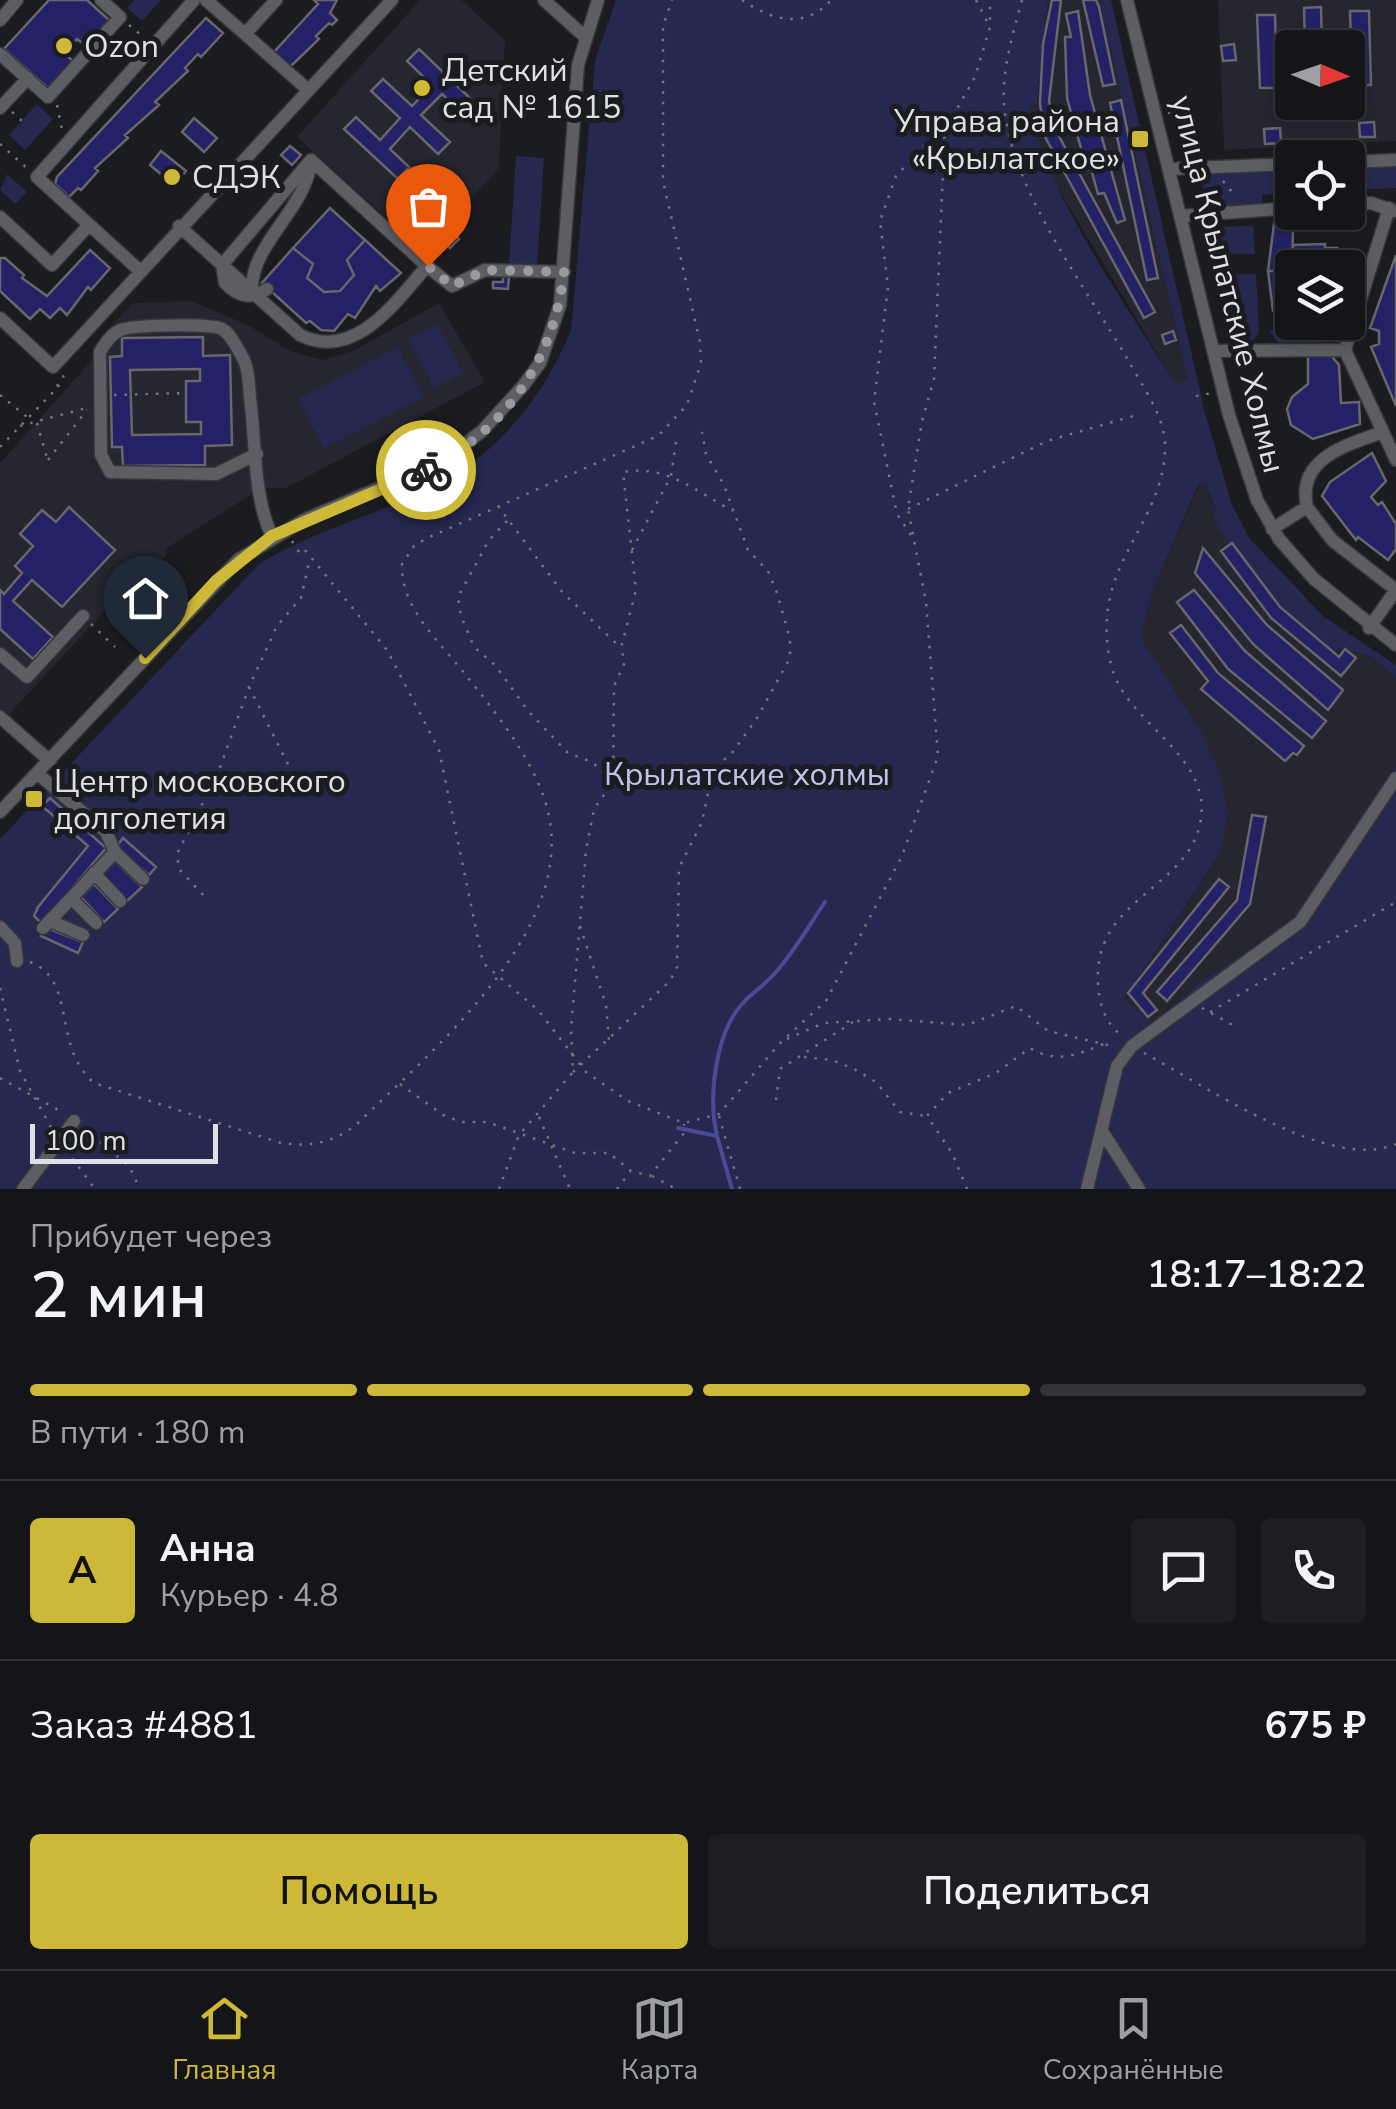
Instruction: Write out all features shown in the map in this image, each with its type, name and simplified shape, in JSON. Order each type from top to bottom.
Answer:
[{"type":"street","points":[[0,54],[48,97],[120,17],[100,0]]},
{"type":"street","points":[[140,270],[37,177],[194,0]]},
{"type":"street","points":[[206,0],[306,88]]},
{"type":"street","points":[[246,34],[276,0]]},
{"type":"street","points":[[0,318],[53,367],[306,88],[392,0]]},
{"type":"street","points":[[544,0],[584,36]]},
{"type":"street","points":[[0,812],[216,581],[272,536],[425,470],[465,447],[540,363],[553,334],[564,272],[578,65],[598,0]]},
{"type":"street","name":"улица Крылатские Холмы","points":[[1128,0],[1248,479],[1272,529],[1314,579],[1369,628],[1396,645]]},
{"type":"street","points":[[0,20],[15,1]]},
{"type":"street","points":[[0,108],[28,78]]},
{"type":"street","points":[[312,160],[452,286],[486,270],[564,272]]},
{"type":"street","points":[[252,292],[251,277],[259,258],[307,188],[312,160]]},
{"type":"street","points":[[267,289],[253,297],[239,295],[225,284],[222,265],[312,160]]},
{"type":"street","points":[[1365,161],[1396,160]]},
{"type":"street","points":[[1168,169],[1275,165]]},
{"type":"street","points":[[1365,206],[1392,210],[1346,350],[1396,460]]},
{"type":"street","points":[[1180,216],[1275,209]]},
{"type":"street","points":[[0,217],[52,265],[89,225]]},
{"type":"street","points":[[180,226],[300,335],[320,345],[341,342],[380,319],[428,266]]},
{"type":"street","points":[[257,454],[216,474],[116,475],[104,465],[102,455],[100,352],[116,332],[217,326],[230,336],[246,364],[257,454],[262,515],[272,536]]},
{"type":"street","points":[[1213,351],[1346,350]]},
{"type":"street","points":[[1369,628],[1396,590],[1332,540],[1308,508],[1306,484],[1318,462],[1337,449],[1383,432]]},
{"type":"street","points":[[1272,529],[1308,508]]},
{"type":"street","points":[[0,654],[26,677],[83,616]]},
{"type":"street","points":[[0,717],[50,761]]},
{"type":"street","points":[[38,774],[106,832],[115,852],[143,879]]},
{"type":"street","points":[[1088,1189],[1117,1066],[1132,1046],[1300,922],[1396,778]]},
{"type":"street","points":[[83,935],[46,925],[115,852]]},
{"type":"street","points":[[94,873],[120,901]]},
{"type":"street","points":[[72,898],[96,923]]},
{"type":"street","points":[[0,928],[14,944],[17,961]]},
{"type":"street","points":[[23,1189],[74,1121]]},
{"type":"street","points":[[1102,1131],[1139,1189]]},
{"type":"path","points":[[17,961],[34,962],[52,978],[72,1054],[84,1074],[104,1087],[304,1146],[340,1138],[399,1083],[498,975],[538,915],[549,882],[553,836],[545,798],[473,684],[416,612],[401,577],[402,564],[414,546],[498,505],[624,455],[658,436],[687,405],[695,385],[700,342],[662,180],[663,26],[672,0]]},
{"type":"path","points":[[744,1],[753,0]]},
{"type":"path","points":[[744,1],[785,20],[821,12],[832,0]]},
{"type":"path","points":[[976,0],[990,27]]},
{"type":"path","points":[[912,537],[897,514],[874,402],[888,287],[880,222],[896,176],[945,124],[976,76],[990,27],[990,0]]},
{"type":"path","points":[[1022,0],[1008,54],[1004,102],[1017,161],[1143,388],[1165,438],[1159,479],[1112,586],[1106,628],[1120,689],[1188,767],[1202,811],[1200,827],[1184,856],[1119,917],[1100,954],[1098,984],[1104,1013],[1132,1046],[1308,1140],[1358,1152],[1396,1144]]},
{"type":"path","points":[[120,17],[153,46]]},
{"type":"path","points":[[48,97],[61,108],[64,146]]},
{"type":"path","points":[[650,1176],[684,1128],[714,1116],[782,1041],[826,1001],[902,856],[938,756],[926,602],[908,509],[922,421],[934,379],[945,124]]},
{"type":"path","points":[[0,144],[37,177]]},
{"type":"path","points":[[1194,168],[1227,182],[1244,212]]},
{"type":"path","points":[[0,447],[58,388],[53,367]]},
{"type":"path","points":[[101,395],[186,393]]},
{"type":"path","points":[[0,396],[28,418]]},
{"type":"path","points":[[20,426],[37,421],[72,412],[90,406],[48,460],[37,421]]},
{"type":"path","points":[[908,509],[1047,441],[1137,416]]},
{"type":"path","points":[[499,1189],[519,1135],[573,1072],[610,1042],[670,980],[677,967],[679,868],[702,822],[713,769],[751,726],[790,658],[790,639],[777,592],[768,571],[748,550],[706,454],[702,432]]},
{"type":"path","points":[[631,552],[672,476],[676,442]]},
{"type":"path","points":[[573,1072],[579,924],[589,825],[594,809],[613,782],[614,686],[625,662],[621,648],[636,590],[623,472],[638,470],[672,476],[733,511]]},
{"type":"path","points":[[498,505],[563,594],[621,648]]},
{"type":"path","points":[[507,520],[489,540],[458,597],[461,616],[474,648],[495,665],[528,712],[568,754],[592,762],[613,782]]},
{"type":"path","points":[[304,550],[387,650],[440,750],[483,963],[538,1010],[582,1067],[628,1102],[684,1128]]},
{"type":"path","points":[[203,895],[178,868],[178,852],[218,773],[249,687],[277,626],[302,598],[309,563],[316,561]]},
{"type":"path","points":[[83,616],[116,647]]},
{"type":"path","points":[[249,687],[296,780]]},
{"type":"path","points":[[1210,1012],[1396,902]]},
{"type":"path","points":[[579,924],[606,1005],[610,1042]]},
{"type":"path","points":[[0,988],[20,1071],[59,1141],[95,1189]]},
{"type":"path","points":[[1192,1002],[1238,1028]]},
{"type":"path","points":[[782,1041],[824,1023],[967,1025],[1016,1006],[1048,1031],[1122,1049],[1132,1046]]},
{"type":"path","points":[[776,1100],[780,1070],[854,1021]]},
{"type":"path","points":[[927,1116],[948,1093],[996,1073],[1030,1048],[1046,1057],[1068,1058],[1104,1043]]},
{"type":"path","points":[[804,1057],[846,1064],[876,1082],[900,1112],[927,1116],[942,1132],[966,1189]]},
{"type":"path","points":[[399,1083],[442,1115],[487,1122],[575,1153],[609,1153],[631,1171],[676,1189]]},
{"type":"path","points":[[538,1116],[570,1189]]},
{"type":"path","points":[[714,1116],[740,1189]]},
{"type":"path","points":[[618,1189],[631,1171]]},
{"type":"shaded area","name":"Детский сад № 1615","points":[[420,0],[461,0],[505,40],[499,168],[424,251],[297,137]]},
{"type":"shaded area","points":[[1048,0],[1099,0],[1103,7],[1189,379],[1176,385],[1053,180],[1034,136],[1031,104],[1037,103]]},
{"type":"shaded area","points":[[1218,0],[1396,0],[1396,141],[1275,140],[1275,147],[1224,150]]},
{"type":"shaded area","points":[[191,301],[248,325],[290,351],[322,360],[353,351],[439,303],[485,382],[286,488],[260,489],[165,549],[167,556],[135,578],[0,724],[0,463],[93,359],[94,345],[133,303]]},
{"type":"shaded area","points":[[1200,483],[1205,485],[1216,511],[1332,657],[1340,648],[1372,657],[1396,678],[1396,766],[1296,918],[1195,986],[1154,1025],[1124,999],[1220,853],[1141,639],[1152,593]]},
{"type":"green space","points":[[134,0],[161,0],[142,21],[127,8]]},
{"type":"green space","name":"Крылатские холмы","points":[[616,0],[1048,0],[1037,104],[1031,105],[1037,135],[1068,208],[1176,384],[1188,379],[1099,0],[1111,0],[1205,413],[1232,505],[1250,539],[1323,616],[1396,665],[1396,678],[1372,657],[1340,648],[1332,657],[1314,641],[1265,591],[1237,555],[1212,515],[1216,510],[1206,486],[1199,483],[1152,593],[1141,639],[1202,733],[1220,774],[1228,814],[1220,853],[1124,999],[1154,1024],[1195,986],[1296,918],[1396,766],[1396,1189],[0,1189],[0,839],[260,563],[437,485],[480,457],[518,420],[548,376],[571,330],[595,60]]},
{"type":"green space","points":[[37,104],[53,119],[25,150],[9,135]]},
{"type":"green space","points":[[516,156],[544,158],[537,265],[509,263]]},
{"type":"green space","points":[[1396,164],[1396,188],[1365,189],[1365,165]]},
{"type":"green space","points":[[1275,170],[1275,194],[1262,195],[1263,208],[1207,210],[1199,173]]},
{"type":"green space","points":[[7,174],[27,192],[16,204],[0,190]]},
{"type":"green space","points":[[1253,226],[1255,254],[1215,255],[1209,227]]},
{"type":"green space","points":[[1220,274],[1256,274],[1259,333],[1252,342],[1238,342]]},
{"type":"green space","points":[[437,324],[463,373],[434,388],[408,339]]},
{"type":"green space","points":[[1276,340],[1341,340],[1339,342]]},
{"type":"green space","points":[[398,347],[424,397],[324,449],[298,399]]},
{"type":"building","points":[[49,0],[87,0],[109,20],[86,46],[77,39],[71,45],[64,53],[73,61],[48,88],[4,49]]},
{"type":"building","points":[[314,0],[337,0],[330,13],[337,20],[316,36],[319,39],[290,67],[274,52],[318,4]]},
{"type":"building","points":[[1052,0],[1061,0],[1049,101],[1055,129],[1044,135],[1040,103],[1043,44]]},
{"type":"building","points":[[1083,0],[1096,0],[1099,7],[1115,84],[1103,86]]},
{"type":"building","points":[[1321,7],[1322,30],[1305,30],[1304,8]]},
{"type":"building","points":[[1078,11],[1090,95],[1125,220],[1117,223],[1104,193],[1098,194],[1091,169],[1087,170],[1067,98],[1065,37],[1071,37],[1066,14]]},
{"type":"building","points":[[1350,11],[1369,11],[1371,85],[1365,85],[1365,30],[1351,30]]},
{"type":"building","points":[[1257,15],[1275,15],[1275,88],[1260,88]]},
{"type":"building","points":[[206,18],[223,33],[185,68],[188,71],[155,102],[159,105],[125,135],[128,138],[95,168],[98,171],[81,190],[78,188],[69,197],[55,184],[57,177]]},
{"type":"building","points":[[1234,44],[1236,60],[1223,61],[1221,46]]},
{"type":"building","points":[[419,49],[472,100],[461,112],[442,94],[421,115],[450,142],[438,154],[410,127],[390,149],[409,167],[398,179],[344,129],[356,117],[380,140],[400,118],[371,91],[383,79],[412,106],[432,85],[407,61]]},
{"type":"building","points":[[1121,100],[1158,278],[1147,280],[1110,103]]},
{"type":"building","points":[[194,118],[217,138],[204,152],[182,132]]},
{"type":"building","points":[[1374,122],[1375,137],[1360,137],[1359,123]]},
{"type":"building","points":[[1280,128],[1281,140],[1265,144],[1264,129]]},
{"type":"building","points":[[1055,129],[1155,312],[1144,318],[1044,135]]},
{"type":"building","points":[[290,146],[301,155],[292,165],[281,155]]},
{"type":"building","points":[[161,151],[186,171],[174,185],[150,165]]},
{"type":"building","points":[[330,208],[365,240],[347,260],[354,275],[340,291],[324,292],[307,278],[313,264],[293,248]]},
{"type":"building","points":[[1274,224],[1275,230],[1293,230],[1293,250],[1275,250],[1275,271],[1268,271]]},
{"type":"building","points":[[451,231],[459,239],[450,248],[442,240]]},
{"type":"building","points":[[365,240],[401,273],[380,291],[376,286],[355,318],[348,314],[334,331],[321,330],[310,321],[306,323],[262,283],[293,248],[313,264],[307,278],[324,292],[340,291],[354,275],[347,260]]},
{"type":"building","points":[[1325,244],[1325,248],[1337,250],[1293,250],[1293,245]]},
{"type":"building","points":[[90,250],[110,268],[91,290],[88,287],[67,315],[60,308],[50,318],[40,309],[30,319],[0,291],[0,258],[5,258],[24,275],[22,278],[47,296]]},
{"type":"building","points":[[1396,255],[1396,406],[1371,347],[1379,344],[1379,331],[1370,328]]},
{"type":"building","points":[[1268,271],[1275,271],[1273,311]]},
{"type":"building","points":[[503,276],[509,276],[508,289],[493,288],[493,282],[503,282]]},
{"type":"building","points":[[1173,331],[1176,340],[1165,344],[1162,335]]},
{"type":"building","points":[[203,337],[203,356],[230,355],[232,445],[205,446],[205,465],[123,466],[122,447],[112,447],[110,357],[122,356],[122,338]],"holes":[[[200,369],[200,381],[186,381],[186,422],[201,422],[201,434],[132,435],[130,370]]]},
{"type":"building","points":[[1308,353],[1329,353],[1339,365],[1341,403],[1359,402],[1360,424],[1313,439],[1291,425],[1287,409],[1292,397],[1308,384]]},
{"type":"building","points":[[1372,453],[1386,481],[1371,497],[1378,505],[1382,502],[1396,524],[1396,549],[1388,560],[1358,537],[1356,540],[1322,496],[1330,482]]},
{"type":"building","points":[[69,507],[115,550],[62,607],[32,580],[13,601],[53,637],[33,659],[0,629],[0,590],[4,594],[22,573],[15,566],[33,546],[20,534],[42,510],[56,522]]},
{"type":"building","points":[[1232,543],[1280,607],[1339,657],[1345,649],[1356,658],[1341,676],[1271,618],[1221,551]]},
{"type":"building","points":[[1203,548],[1267,625],[1343,690],[1328,710],[1253,644],[1195,573]]},
{"type":"building","points":[[1194,590],[1245,651],[1326,721],[1312,738],[1228,669],[1177,602]]},
{"type":"building","points":[[1181,625],[1218,673],[1304,746],[1297,755],[1293,753],[1285,761],[1201,689],[1208,681],[1170,633]]},
{"type":"building","points":[[50,798],[106,848],[42,924],[34,916],[38,907],[88,846],[42,806]]},
{"type":"building","points":[[1252,815],[1266,817],[1250,904],[1167,1001],[1157,992],[1237,900]]},
{"type":"building","points":[[123,838],[156,867],[149,875],[116,847]]},
{"type":"building","points":[[115,861],[142,887],[127,901],[102,874]]},
{"type":"building","points":[[1219,879],[1229,887],[1143,993],[1157,1010],[1148,1017],[1128,993]]},
{"type":"building","points":[[94,884],[118,909],[104,922],[81,897]]},
{"type":"building","points":[[47,928],[83,942],[78,953],[41,936]]},
{"type":"waterway","points":[[717,1136],[714,1085],[725,1032],[742,1004],[789,955],[825,902]]},
{"type":"waterway","points":[[678,1128],[717,1136],[732,1189]]},
{"type":"way so far","points":[[426,470],[465,447],[540,363],[553,334],[564,272],[486,270],[452,286],[428,266]]},
{"type":"place","name":"Ozon","points":[[64,46]]},
{"type":"place","name":"Детский сад № 1615","points":[[422,88]]},
{"type":"place","name":"Управа района «Крылатское»","points":[[1140,139]]},
{"type":"place","name":"СДЭК","points":[[172,177]]},
{"type":"place","name":"Центр московского долголетия","points":[[34,799]]},
{"type":"route","points":[[145,658],[216,581],[272,536],[426,470]]}]
